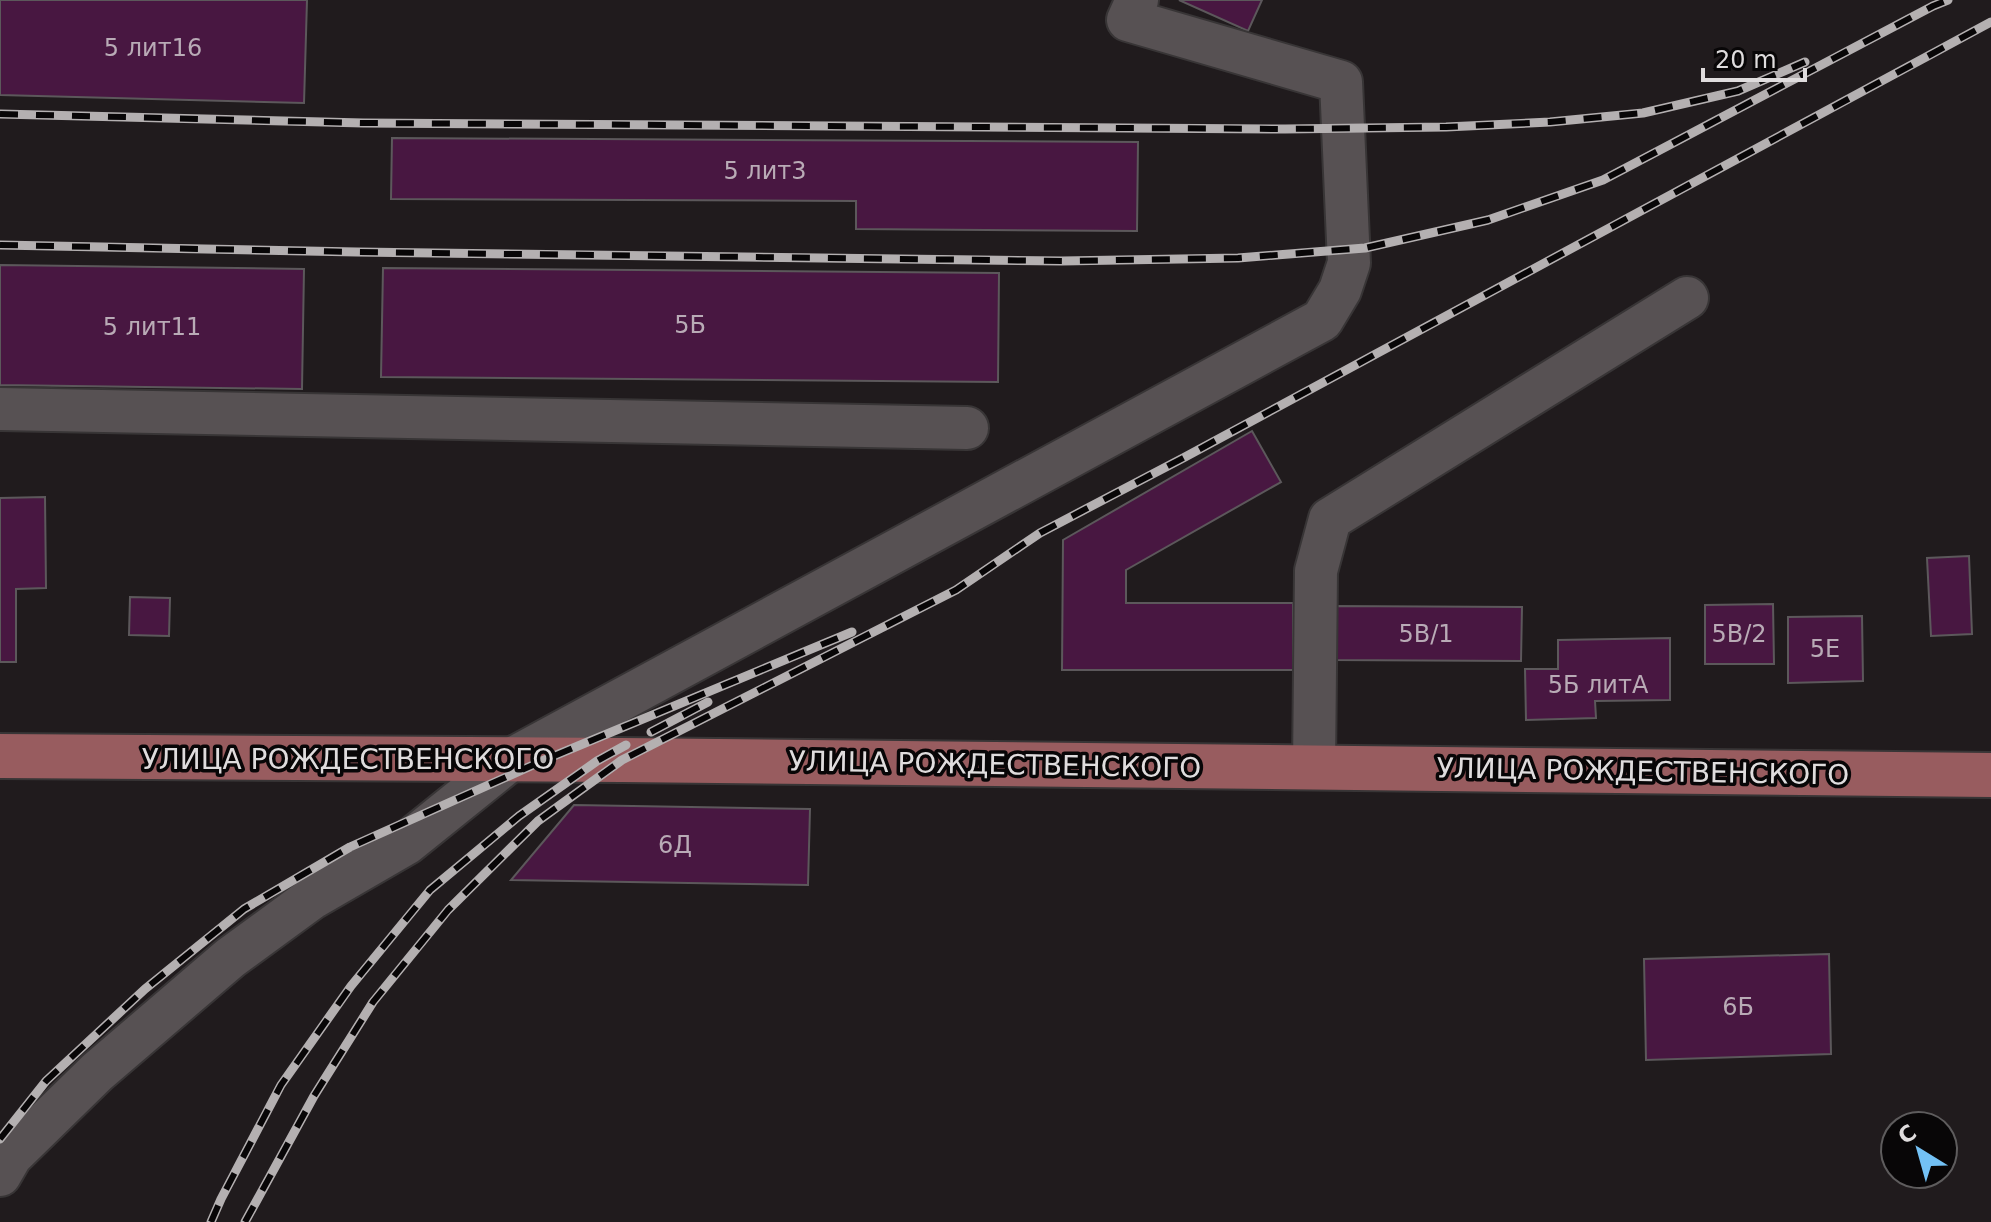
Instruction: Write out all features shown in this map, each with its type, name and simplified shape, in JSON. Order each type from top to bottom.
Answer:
[{"type":"main road","name":"УЛИЦА РОЖДЕСТВЕНСКОГО","points":[[0,756],[1991,775]]},
{"type":"lane","points":[[0,1175],[11,1156],[97,1072],[230,958],[312,898],[407,843],[510,760],[1322,320],[1340,290],[1349,263],[1341,82],[1128,20],[1137,0]]},
{"type":"lane","points":[[1314,768],[1316,571],[1330,519],[1687,298]]},
{"type":"lane","points":[[0,409],[967,428]]},
{"type":"building","points":[[0,0],[307,0],[304,103],[0,95]]},
{"type":"building","points":[[1179,0],[1262,0],[1248,31]]},
{"type":"building","points":[[392,138],[1138,142],[1137,231],[856,229],[856,201],[391,199]]},
{"type":"building","points":[[0,265],[304,269],[302,389],[0,385]]},
{"type":"building","points":[[383,268],[999,273],[998,382],[381,377]]},
{"type":"building","points":[[1252,431],[1281,482],[1126,570],[1126,603],[1293,603],[1293,670],[1062,670],[1063,540]]},
{"type":"building","points":[[45,497],[46,588],[16,589],[16,662],[0,662],[0,498]]},
{"type":"building","points":[[1969,556],[1972,634],[1931,636],[1927,558]]},
{"type":"building","points":[[130,597],[170,598],[169,636],[129,635]]},
{"type":"building","points":[[1773,604],[1774,664],[1705,664],[1705,605]]},
{"type":"building","points":[[1330,606],[1522,607],[1521,661],[1330,660]]},
{"type":"building","points":[[1862,616],[1863,681],[1788,683],[1788,617]]},
{"type":"building","points":[[1670,638],[1670,700],[1595,701],[1596,718],[1526,720],[1525,669],[1558,669],[1558,640]]},
{"type":"building","points":[[574,805],[810,809],[808,885],[511,880]]},
{"type":"building","points":[[1829,954],[1831,1054],[1646,1060],[1644,959]]},
{"type":"railway","points":[[0,245],[1062,261],[1238,258],[1365,248],[1488,220],[1603,180],[1948,0]]},
{"type":"railway","points":[[245,1222],[314,1096],[373,1002],[448,910],[538,821],[622,760],[956,590],[1040,533],[1991,22]]},
{"type":"railway","points":[[0,114],[363,123],[1285,129],[1446,127],[1643,113],[1738,91],[1805,62]]},
{"type":"railway","points":[[0,1139],[46,1081],[145,989],[244,909],[350,847],[542,761],[852,632]]},
{"type":"railway","points":[[651,732],[708,702]]},
{"type":"railway","points":[[211,1222],[281,1085],[351,986],[430,890],[519,816],[597,761],[626,745]]}]
